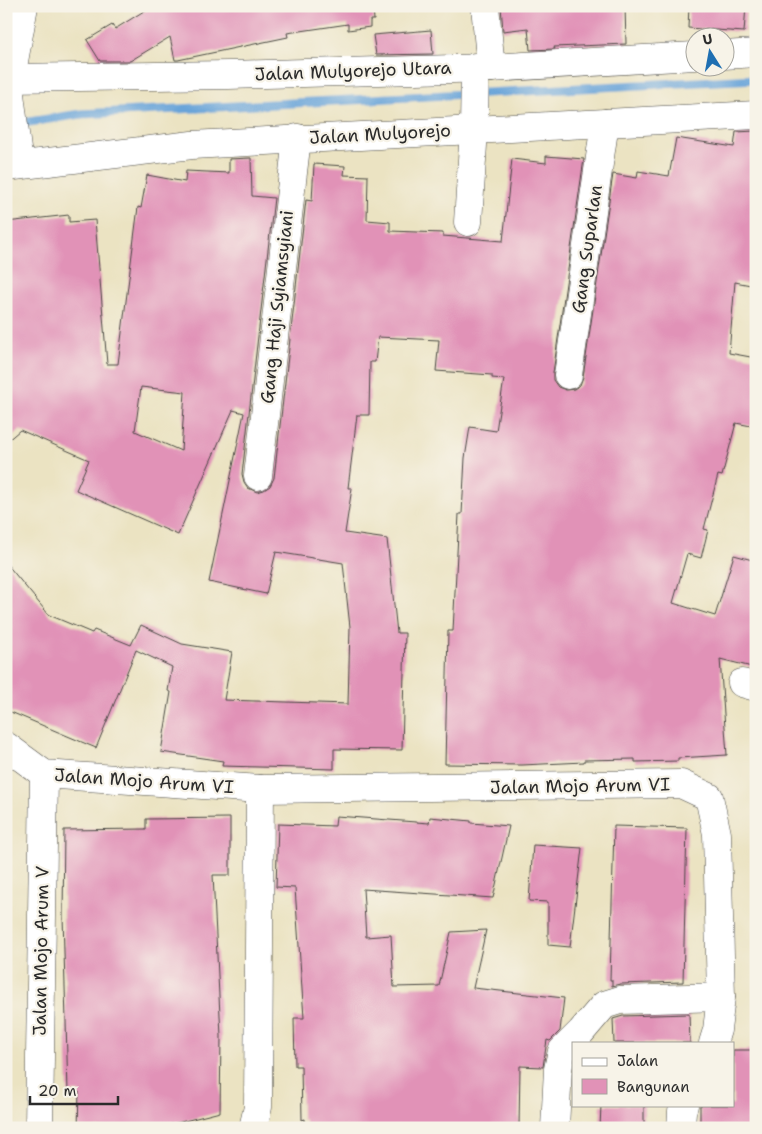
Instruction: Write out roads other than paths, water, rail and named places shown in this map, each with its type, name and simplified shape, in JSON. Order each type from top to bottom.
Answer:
[{"type":"street","points":[[13,166],[16,137],[9,84],[24,6]]},
{"type":"street","points":[[468,222],[474,121],[485,6]]},
{"type":"street","points":[[734,54],[756,53]]},
{"type":"street","name":"Jalan Mulyorejo Utara","points":[[9,84],[229,75],[480,73],[684,57]]},
{"type":"street","name":"Jalan Mulyorejo","points":[[13,166],[192,145],[297,138],[474,121],[605,123],[756,115]]},
{"type":"street","name":"Gang Suparlan","points":[[568,375],[605,123]]},
{"type":"street","name":"Gang Haji Syiamsyiani","points":[[258,476],[297,138]]},
{"type":"street","name":"Jalan Mojo Arum VI","points":[[6,746],[44,774],[260,789],[681,784],[709,797],[717,834],[721,997],[717,1030],[713,1042]]},
{"type":"street","name":"Jalan Mojo Arum V","points":[[39,1128],[44,774]]},
{"type":"street","points":[[253,1128],[258,1107],[260,789]]},
{"type":"street","points":[[555,1128],[558,1069],[562,1051],[604,1005],[620,1000],[721,997]]},
{"type":"street","points":[[681,1128],[684,1106]]},
{"type":"waterway","points":[[16,124],[81,114],[756,79]]}]
